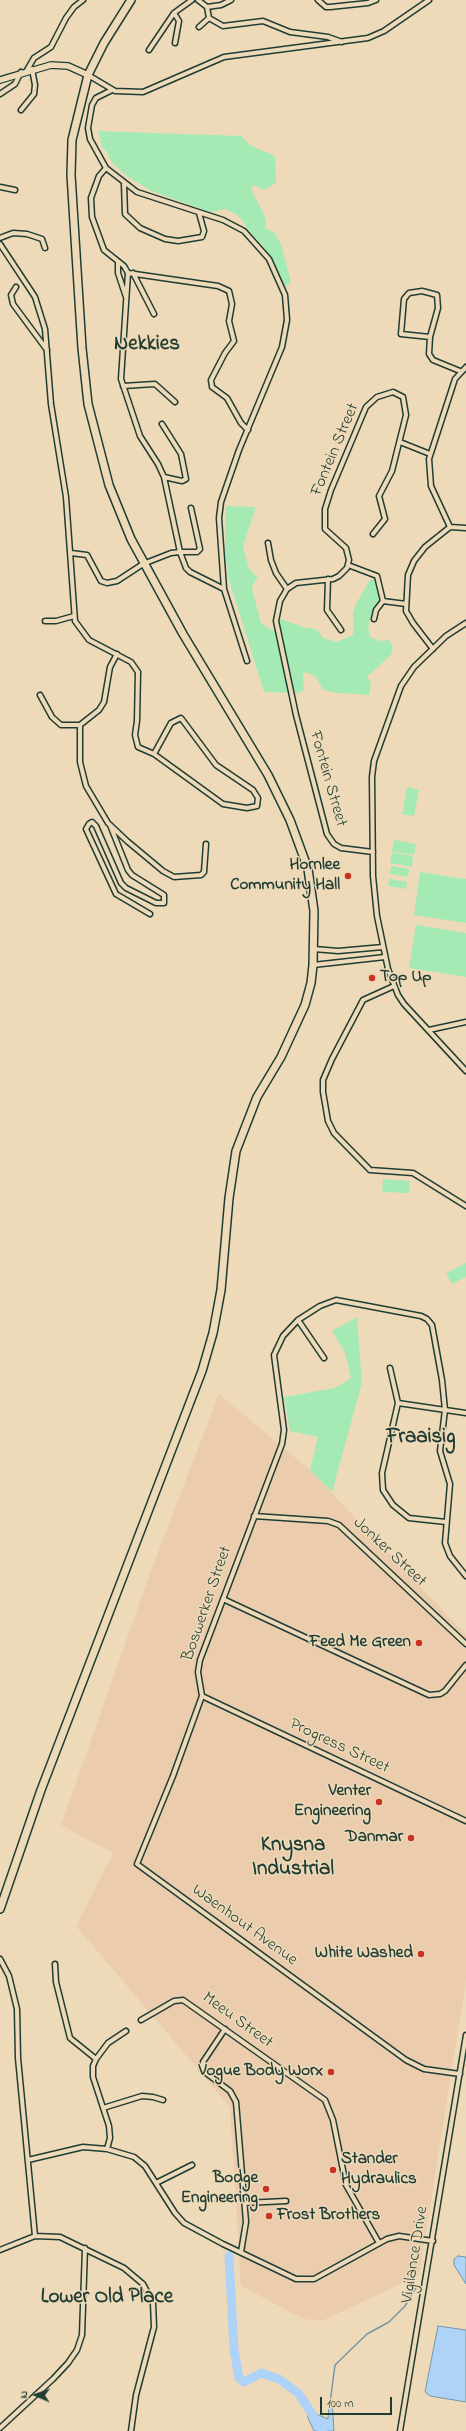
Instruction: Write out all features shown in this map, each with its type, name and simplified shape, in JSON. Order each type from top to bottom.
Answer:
[{"type":"highway","points":[[0,1910],[41,1790],[202,1371],[213,1333],[221,1290],[229,1198],[236,1151],[257,1097],[281,1057],[302,1011],[311,984],[313,965],[314,911],[308,869],[290,820],[268,775],[143,564],[109,485],[88,404],[82,348],[71,156],[74,125],[88,75],[104,43],[131,0]]},
{"type":"main road","points":[[0,80],[27,70],[48,65],[63,65],[88,75]]},
{"type":"street","points":[[0,94],[15,84],[27,70],[34,58],[51,47],[66,18],[74,7],[83,0]]},
{"type":"street","points":[[149,50],[174,13],[192,0]]},
{"type":"street","points":[[198,0],[207,8],[209,18],[223,26],[263,21],[290,32],[328,36],[343,42]]},
{"type":"street","points":[[207,8],[231,0]]},
{"type":"street","points":[[318,0],[323,6],[330,7],[368,3],[376,0]]},
{"type":"street","points":[[88,75],[112,90],[120,92],[142,92],[195,68],[224,57],[245,53],[368,38],[384,31],[429,0]]},
{"type":"street","points":[[174,13],[179,21],[175,43]]},
{"type":"street","points":[[199,27],[209,18]]},
{"type":"street","points":[[21,110],[34,94],[35,85],[27,70]]},
{"type":"street","points":[[112,90],[96,98],[92,105],[88,128],[90,139],[106,168],[124,184],[148,197],[234,225],[255,240],[269,259],[285,295],[286,334],[275,367],[248,430],[220,502],[219,526],[224,589],[247,661]]},
{"type":"street","points":[[106,168],[99,176],[92,193],[92,217],[100,243],[131,273],[154,314]]},
{"type":"street","points":[[124,184],[125,214],[140,228],[165,239],[178,241],[202,237],[204,231],[199,213]]},
{"type":"street","points":[[0,187],[15,190]]},
{"type":"street","points":[[0,238],[13,233],[27,234],[42,239],[45,248]]},
{"type":"street","points":[[0,244],[35,297],[45,330],[51,404],[66,497],[71,553],[74,616],[77,626],[89,640],[131,662],[138,672],[136,743],[143,750],[154,754],[223,804],[247,808],[257,806],[258,798],[253,790],[216,765],[181,718],[171,723],[154,754]]},
{"type":"street","points":[[0,255],[5,251]]},
{"type":"street","points":[[118,262],[118,273],[127,299]]},
{"type":"street","points":[[131,273],[222,287],[229,291],[232,304],[229,321],[234,341],[212,374],[211,384],[216,391],[227,398],[241,423],[248,430]]},
{"type":"street","points":[[131,273],[127,299],[121,379],[123,386],[140,436],[158,464],[164,477],[180,552],[186,568],[190,572],[224,589]]},
{"type":"street","points":[[16,288],[11,296],[13,304],[47,350]]},
{"type":"street","points":[[430,337],[401,334],[405,296],[416,291],[436,295],[438,308],[430,337],[430,357],[438,363],[460,371]]},
{"type":"street","points":[[450,527],[431,486],[430,454],[455,379],[460,371],[466,367]]},
{"type":"street","points":[[123,386],[155,384],[162,389],[168,398],[175,402]]},
{"type":"street","name":"Fontein Street","points":[[348,565],[349,560],[346,548],[325,529],[325,508],[366,408],[385,393],[393,392],[403,397],[406,415],[392,471],[379,496],[385,519],[373,534]]},
{"type":"street","points":[[162,424],[181,454],[186,477],[182,481],[164,477]]},
{"type":"street","points":[[400,442],[430,454]]},
{"type":"street","points":[[71,553],[87,555],[101,581],[107,583],[117,581],[143,564],[171,552],[198,552],[200,550],[191,508]]},
{"type":"street","points":[[433,649],[413,623],[406,611],[408,576],[414,561],[432,540],[450,527],[466,528]]},
{"type":"street","points":[[268,543],[271,560],[276,573],[287,589],[296,583],[306,580],[328,579],[339,576],[348,565],[377,576],[383,602]]},
{"type":"street","points":[[328,579],[327,610],[341,630]]},
{"type":"street","name":"Fontein Street","points":[[287,589],[278,606],[276,621],[296,716],[327,834],[334,844],[341,848],[373,852]]},
{"type":"street","points":[[383,602],[406,604]]},
{"type":"street","points":[[374,619],[376,610],[383,602]]},
{"type":"street","points":[[45,621],[56,621],[74,616]]},
{"type":"street","points":[[466,623],[458,626],[414,667],[401,686],[374,762],[372,777],[374,891],[385,957],[394,986],[404,1004],[466,1071]]},
{"type":"street","points":[[40,696],[52,717],[61,725],[80,725],[99,710],[104,702],[108,673],[117,654]]},
{"type":"street","points":[[80,725],[80,762],[91,799],[110,826],[128,870],[132,875],[164,895],[164,904],[156,904],[126,888],[121,883],[96,826],[92,822],[88,824],[86,829],[116,894],[150,914]]},
{"type":"street","points":[[110,826],[163,871],[174,877],[202,875],[204,872],[206,844]]},
{"type":"street","points":[[314,949],[338,952],[383,947]]},
{"type":"street","points":[[313,965],[385,957]]},
{"type":"street","points":[[394,986],[363,1000],[332,1059],[323,1080],[323,1092],[328,1121],[334,1132],[370,1170],[413,1173],[466,1206]]},
{"type":"street","points":[[429,1030],[466,1022]]},
{"type":"street","name":"Boswerker Street","points":[[137,1864],[170,1783],[202,1696],[198,1667],[282,1444],[284,1426],[274,1355],[283,1336],[298,1320],[320,1306],[336,1300],[427,1319],[432,1325],[440,1365],[445,1410],[440,1446],[450,1484],[446,1522],[446,1550],[466,1576]]},
{"type":"street","points":[[298,1320],[324,1358]]},
{"type":"street","points":[[390,1368],[398,1403],[382,1473],[383,1490],[393,1505],[409,1518],[446,1522]]},
{"type":"street","points":[[398,1403],[466,1413]]},
{"type":"street","name":"Jonker Street","points":[[254,1516],[328,1521],[339,1525],[466,1644]]},
{"type":"street","points":[[223,1599],[429,1695],[440,1694],[445,1691],[466,1665]]},
{"type":"street","name":"Progress Street","points":[[202,1696],[466,1821]]},
{"type":"street","name":"Waenhout Avenue","points":[[137,1864],[406,2060],[424,2069],[460,2074]]},
{"type":"street","points":[[0,1959],[9,1976],[17,2009],[18,2058],[35,2236]]},
{"type":"street","points":[[55,1964],[56,1982],[70,2038],[96,2059]]},
{"type":"street","name":"Meeu Street","points":[[141,2020],[174,2000],[183,2000],[325,2100],[333,2120],[346,2185],[379,2244]]},
{"type":"street","points":[[225,2029],[203,2062],[202,2070],[230,2091],[236,2102],[246,2230],[241,2252]]},
{"type":"street","points":[[107,2149],[110,2132],[93,2077],[96,2059],[108,2043],[126,2031]]},
{"type":"street","name":"Vigilance Drive","points":[[400,2431],[466,2035]]},
{"type":"street","points":[[103,2108],[142,2096],[154,2096],[163,2100]]},
{"type":"street","points":[[28,2160],[79,2148],[107,2149],[140,2160],[179,2219],[296,2279],[308,2281],[379,2244],[399,2236],[433,2240]]},
{"type":"street","points":[[156,2183],[192,2165]]},
{"type":"street","points":[[245,2203],[286,2201]]},
{"type":"street","points":[[0,2250],[35,2236],[60,2237],[132,2272],[143,2284],[153,2304],[153,2337],[136,2395],[131,2431]]},
{"type":"street","points":[[0,2428],[68,2363],[80,2343],[83,2318],[85,2248]]},
{"type":"shaded area","points":[[219,1394],[310,1470],[466,1635],[466,1981],[419,2275],[322,2321],[304,2319],[241,2286],[230,2107],[76,1926],[113,1853],[61,1825],[150,1573]]},
{"type":"green space","points":[[98,131],[241,136],[251,146],[275,156],[276,183],[264,190],[254,185],[251,190],[262,210],[266,221],[265,228],[274,232],[281,244],[291,283],[285,287],[265,248],[248,230],[243,221],[236,214],[226,209],[210,212],[149,190],[127,176],[112,163],[107,152],[102,147]]},
{"type":"green space","points":[[226,506],[256,507],[243,546],[249,569],[258,578],[252,586],[261,623],[273,631],[279,629],[280,619],[306,628],[316,629],[323,638],[337,642],[353,635],[353,614],[356,604],[369,581],[375,578],[378,583],[380,600],[376,604],[368,627],[370,637],[381,641],[389,640],[393,648],[391,655],[367,677],[371,684],[369,695],[338,693],[323,690],[316,677],[306,672],[303,674],[304,690],[299,693],[264,692],[228,577],[225,549]]},
{"type":"green space","points":[[407,787],[419,790],[414,816],[402,814]]},
{"type":"green space","points":[[394,840],[416,844],[414,855],[392,852]]},
{"type":"green space","points":[[392,853],[413,856],[412,867],[390,863]]},
{"type":"green space","points":[[391,866],[409,869],[408,877],[390,874]]},
{"type":"green space","points":[[420,872],[466,879],[466,923],[414,915]]},
{"type":"green space","points":[[390,879],[407,882],[406,889],[388,886]]},
{"type":"green space","points":[[416,925],[466,933],[466,977],[409,968]]},
{"type":"green space","points":[[383,1179],[410,1181],[409,1193],[382,1192]]},
{"type":"green space","points":[[466,1263],[466,1277],[452,1284],[446,1273]]},
{"type":"green space","points":[[357,1317],[362,1383],[332,1492],[310,1470],[318,1437],[290,1431],[284,1397],[335,1388],[351,1378],[345,1353],[332,1331]]},
{"type":"water","points":[[458,2256],[466,2257],[466,2284],[454,2265],[454,2259]]},
{"type":"water","points":[[438,2326],[466,2330],[466,2402],[430,2396],[425,2392]]},
{"type":"water","points":[[332,2401],[334,2431],[314,2431],[308,2418],[307,2410],[328,2419],[329,2403]]},
{"type":"waterway","points":[[229,2256],[234,2350],[239,2378],[244,2382],[261,2373],[279,2379],[299,2394],[323,2431]]},
{"type":"waterway","points":[[330,2403],[335,2365],[367,2334],[389,2322],[405,2306],[417,2286]]},
{"type":"place","name":"Hornlee Community Hall","points":[[348,876]]},
{"type":"place","name":"Top Up","points":[[372,978]]},
{"type":"place","name":"Feed Me Green","points":[[419,1643]]},
{"type":"place","name":"Venter Engineering","points":[[379,1802]]},
{"type":"place","name":"Danmar","points":[[411,1838]]},
{"type":"place","name":"White Washed","points":[[421,1954]]},
{"type":"place","name":"Vogue Body Worx","points":[[331,2072]]},
{"type":"place","name":"Stander Hydraulics","points":[[333,2170]]},
{"type":"place","name":"Bodge Engineering","points":[[266,2189]]},
{"type":"place","name":"Frost Brothers","points":[[269,2216]]},
{"type":"district","name":"Nekkies","points":[[147,346]]},
{"type":"district","name":"Fraaisig","points":[[421,1439]]},
{"type":"district","name":"Knysna Industrial","points":[[293,1859]]},
{"type":"district","name":"Lower Old Place","points":[[107,2299]]}]
